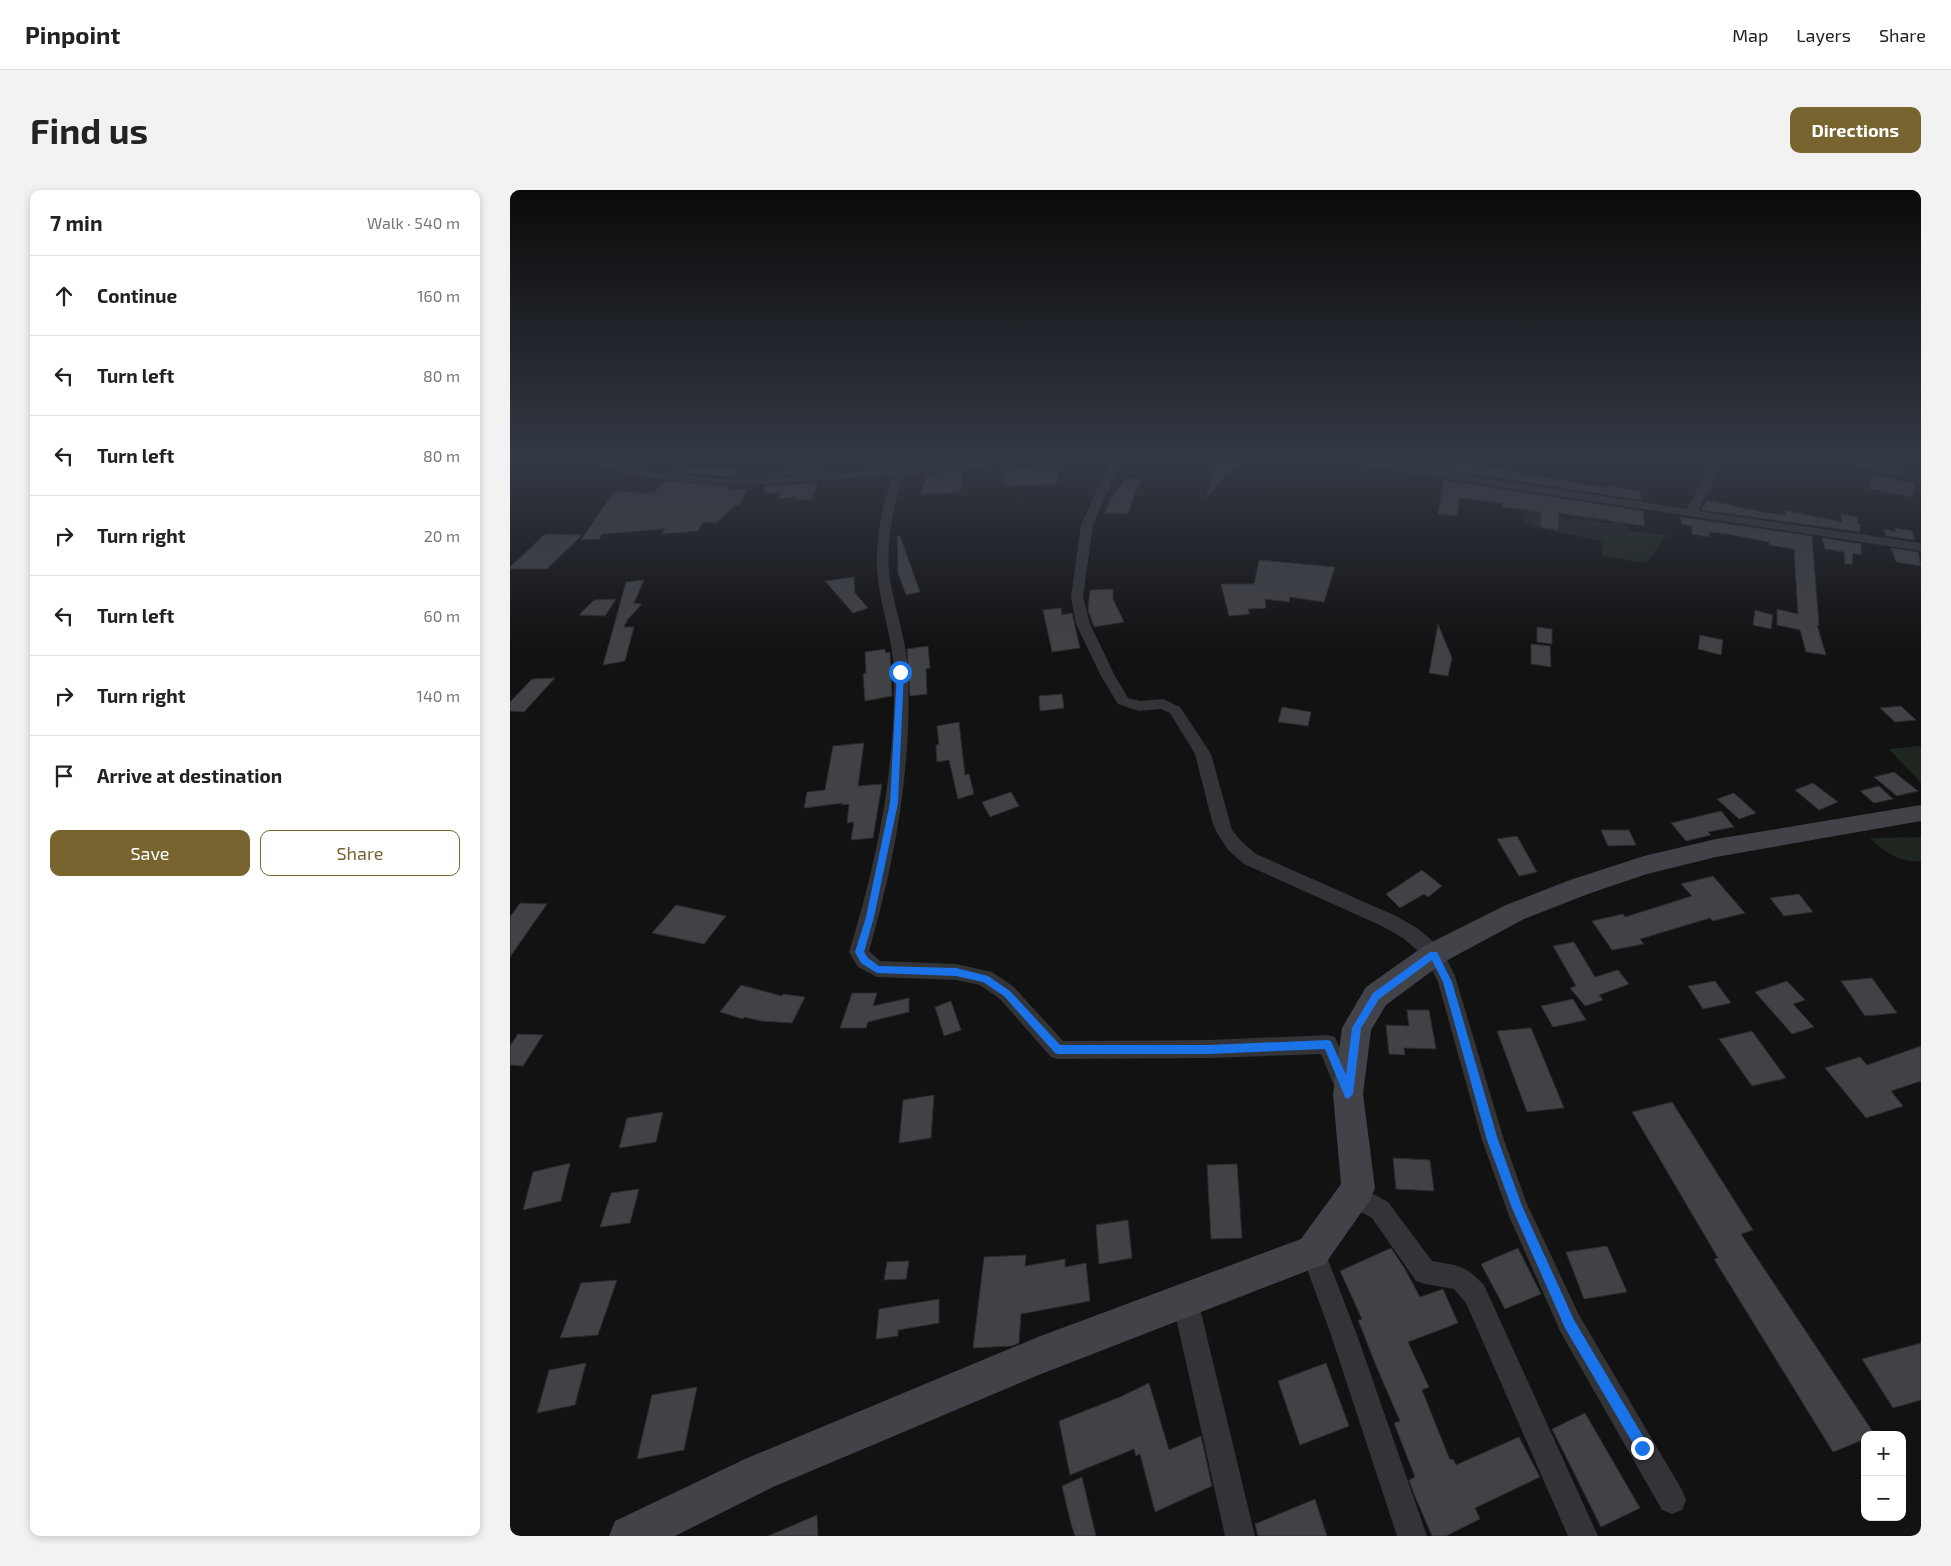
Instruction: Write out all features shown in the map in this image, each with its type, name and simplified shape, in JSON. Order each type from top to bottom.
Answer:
[{"type":"street","points":[[886,521],[884,581],[898,640],[900,672],[894,803],[870,917],[859,952],[865,961],[877,970],[956,972],[985,978],[1007,993],[1058,1050],[1209,1049],[1328,1044],[1348,1094]]},
{"type":"street","points":[[1089,521],[1077,597],[1083,624],[1123,701],[1130,705],[1140,706],[1163,704],[1175,710],[1203,754],[1220,821],[1225,833],[1235,846],[1250,859],[1390,921],[1410,933],[1434,954],[1448,982],[1493,1140],[1517,1208],[1570,1324],[1672,1500]]},
{"type":"street","points":[[1750,521],[1921,547]]},
{"type":"street","points":[[630,1536],[759,1473],[1038,1356],[1313,1252],[1358,1188],[1348,1094],[1357,1028],[1376,996],[1434,954],[1515,912],[1644,865],[1716,848],[1921,813]]},
{"type":"street","points":[[1353,1195],[1380,1210],[1425,1272],[1460,1278],[1475,1294],[1583,1536]]},
{"type":"street","points":[[1313,1252],[1344,1335],[1412,1536]]},
{"type":"street","points":[[1185,1300],[1240,1536]]},
{"type":"shaded area","points":[[1524,521],[1620,522],[1631,531],[1667,535],[1646,563],[1603,556],[1601,541],[1534,527]]},
{"type":"shaded area","points":[[1921,747],[1921,783],[1889,749]]},
{"type":"shaded area","points":[[1921,837],[1921,861],[1906,860],[1893,856],[1870,838]]},
{"type":"building","points":[[594,521],[719,521],[717,523],[703,522],[698,531],[662,534],[665,529],[602,534],[599,539],[581,540]]},
{"type":"building","points":[[1540,521],[1559,521],[1558,530],[1540,527]]},
{"type":"building","points":[[1611,521],[1644,521],[1645,526]]},
{"type":"building","points":[[1681,521],[1706,521],[1812,536],[1819,626],[1817,625],[1826,655],[1806,652],[1800,630],[1777,625],[1777,609],[1798,614],[1794,549],[1769,545],[1769,542],[1728,534],[1709,532],[1709,537],[1692,534],[1692,526],[1682,524]]},
{"type":"building","points":[[1779,521],[1857,521],[1857,524],[1860,524],[1860,532]]},
{"type":"building","points":[[1895,528],[1912,531],[1915,540],[1886,536],[1884,529],[1896,532]]},
{"type":"building","points":[[544,535],[582,535],[547,569],[510,569]]},
{"type":"building","points":[[897,536],[900,536],[920,592],[906,595],[898,573]]},
{"type":"building","points":[[1822,538],[1861,544],[1861,555],[1853,553],[1852,564],[1845,564],[1844,552],[1825,549]]},
{"type":"building","points":[[1891,548],[1918,552],[1921,566],[1896,562]]},
{"type":"building","points":[[1259,560],[1335,567],[1324,602],[1290,597],[1289,602],[1265,599],[1266,608],[1248,609],[1250,614],[1229,616],[1221,584],[1254,584]]},
{"type":"building","points":[[854,577],[855,593],[868,608],[853,613],[825,581]]},
{"type":"building","points":[[644,580],[634,603],[642,604],[628,619],[624,627],[634,627],[625,661],[603,665],[626,582]]},
{"type":"building","points":[[1113,589],[1113,599],[1124,622],[1094,627],[1088,610],[1090,590]]},
{"type":"building","points":[[616,599],[605,616],[579,615],[594,600]]},
{"type":"building","points":[[1061,608],[1062,615],[1072,613],[1080,648],[1052,652],[1043,610]]},
{"type":"building","points":[[1755,610],[1773,615],[1771,629],[1753,625]]},
{"type":"building","points":[[1438,624],[1452,658],[1448,676],[1429,673]]},
{"type":"building","points":[[1537,627],[1552,629],[1552,644],[1537,642]]},
{"type":"building","points":[[1700,635],[1723,640],[1721,655],[1698,649]]},
{"type":"building","points":[[1531,644],[1550,646],[1551,667],[1531,664]]},
{"type":"building","points":[[928,646],[930,668],[926,669],[927,694],[910,696],[907,649]]},
{"type":"building","points":[[885,649],[886,653],[890,652],[892,696],[865,701],[863,674],[866,673],[865,652]]},
{"type":"building","points":[[555,678],[524,712],[510,711],[510,702],[532,679]]},
{"type":"building","points":[[1062,694],[1064,708],[1040,711],[1039,696]]},
{"type":"building","points":[[1901,706],[1916,720],[1895,722],[1880,708]]},
{"type":"building","points":[[1282,707],[1311,712],[1308,726],[1278,722]]},
{"type":"building","points":[[959,722],[965,775],[969,774],[974,794],[958,799],[949,760],[937,762],[936,745],[939,744],[937,726]]},
{"type":"building","points":[[864,743],[858,786],[882,784],[873,838],[851,840],[854,822],[847,823],[849,804],[842,805],[843,803],[804,808],[807,792],[825,790],[833,746]]},
{"type":"building","points":[[1894,772],[1918,791],[1897,796],[1874,777]]},
{"type":"building","points":[[1813,783],[1838,802],[1819,810],[1795,790]]},
{"type":"building","points":[[1879,786],[1893,799],[1874,803],[1860,791]]},
{"type":"building","points":[[1011,792],[1019,806],[990,817],[982,802]]},
{"type":"building","points":[[1734,793],[1756,813],[1739,819],[1717,799]]},
{"type":"building","points":[[1721,811],[1734,827],[1708,832],[1711,835],[1686,841],[1671,823]]},
{"type":"building","points":[[1601,830],[1629,830],[1636,845],[1608,846]]},
{"type":"building","points":[[1517,836],[1537,872],[1519,876],[1497,839]]},
{"type":"building","points":[[1422,870],[1442,886],[1428,897],[1424,894],[1400,908],[1386,894]]},
{"type":"building","points":[[1713,876],[1745,913],[1713,921],[1710,918],[1640,939],[1644,944],[1612,950],[1592,921],[1623,914],[1625,917],[1692,896],[1681,884]]},
{"type":"building","points":[[1799,894],[1813,912],[1784,916],[1770,898]]},
{"type":"building","points":[[520,903],[547,904],[510,957],[510,917]]},
{"type":"building","points":[[676,905],[726,916],[704,944],[652,933]]},
{"type":"building","points":[[1574,942],[1595,977],[1618,970],[1629,984],[1599,995],[1603,1000],[1585,1006],[1570,988],[1576,986],[1553,946]]},
{"type":"building","points":[[1872,978],[1897,1013],[1865,1016],[1841,981]]},
{"type":"building","points":[[1715,981],[1731,1003],[1703,1009],[1688,986]]},
{"type":"building","points":[[1787,981],[1805,1000],[1793,1004],[1814,1027],[1792,1034],[1755,992]]},
{"type":"building","points":[[741,985],[782,996],[783,994],[805,997],[792,1023],[761,1021],[744,1017],[743,1019],[720,1012]]},
{"type":"building","points":[[852,993],[877,993],[873,1006],[909,998],[909,1012],[868,1022],[866,1028],[840,1028]]},
{"type":"building","points":[[1573,999],[1586,1020],[1553,1027],[1541,1006]]},
{"type":"building","points":[[951,1001],[961,1030],[944,1036],[935,1007]]},
{"type":"building","points":[[1407,1010],[1429,1010],[1436,1049],[1404,1048],[1405,1055],[1389,1054],[1386,1025],[1409,1026]]},
{"type":"building","points":[[1531,1028],[1564,1108],[1527,1112],[1497,1031]]},
{"type":"building","points":[[1752,1031],[1786,1078],[1752,1086],[1719,1039]]},
{"type":"building","points":[[518,1034],[543,1035],[523,1066],[510,1065],[510,1046]]},
{"type":"building","points":[[1921,1046],[1921,1081],[1891,1091],[1903,1106],[1866,1118],[1825,1068],[1860,1057],[1867,1065]]},
{"type":"building","points":[[934,1095],[931,1138],[899,1143],[903,1100]]},
{"type":"building","points":[[1672,1102],[1753,1230],[1741,1234],[1872,1431],[1861,1431],[1861,1441],[1833,1452],[1714,1259],[1718,1258],[1632,1112]]},
{"type":"building","points":[[663,1112],[656,1142],[619,1148],[627,1118]]},
{"type":"building","points":[[1393,1158],[1430,1160],[1434,1191],[1396,1189]]},
{"type":"building","points":[[570,1163],[561,1201],[523,1210],[533,1172]]},
{"type":"building","points":[[1237,1164],[1242,1238],[1211,1239],[1207,1165]]},
{"type":"building","points":[[639,1189],[630,1223],[600,1227],[611,1193]]},
{"type":"building","points":[[1128,1220],[1132,1258],[1099,1264],[1096,1225]]},
{"type":"building","points":[[1607,1246],[1627,1292],[1584,1299],[1566,1252]]},
{"type":"building","points":[[1391,1248],[1420,1297],[1443,1289],[1458,1323],[1408,1342],[1429,1387],[1422,1390],[1450,1460],[1453,1459],[1456,1465],[1519,1437],[1540,1477],[1475,1508],[1480,1519],[1446,1536],[1432,1536],[1414,1494],[1409,1480],[1415,1477],[1394,1423],[1400,1421],[1358,1320],[1362,1319],[1340,1271]]},
{"type":"building","points":[[1518,1248],[1541,1294],[1505,1309],[1481,1264]]},
{"type":"building","points":[[1026,1255],[1025,1266],[1065,1259],[1065,1267],[1086,1263],[1090,1301],[1021,1314],[1019,1343],[1012,1346],[973,1348],[984,1257]]},
{"type":"building","points":[[909,1261],[906,1279],[884,1280],[887,1262]]},
{"type":"building","points":[[617,1280],[598,1335],[560,1338],[581,1283]]},
{"type":"building","points":[[939,1299],[939,1323],[898,1330],[898,1336],[876,1339],[879,1309]]},
{"type":"building","points":[[1921,1343],[1921,1400],[1893,1408],[1862,1359]]},
{"type":"building","points":[[586,1363],[575,1405],[537,1413],[549,1370]]},
{"type":"building","points":[[1326,1363],[1349,1426],[1300,1445],[1278,1381]]},
{"type":"building","points":[[1149,1383],[1169,1450],[1201,1436],[1212,1486],[1155,1512],[1140,1454],[1136,1456],[1134,1449],[1070,1475],[1059,1421],[1120,1397]]},
{"type":"building","points":[[697,1387],[684,1450],[637,1459],[652,1395]]},
{"type":"building","points":[[1585,1413],[1640,1508],[1601,1527],[1552,1429]]},
{"type":"building","points":[[1082,1477],[1096,1536],[1075,1536],[1071,1524],[1062,1486]]},
{"type":"building","points":[[1315,1499],[1327,1536],[1258,1536],[1255,1524]]},
{"type":"building","points":[[817,1515],[818,1536],[768,1536]]},
{"type":"route","points":[[900,672],[900,709],[894,803],[870,917],[859,952],[865,961],[877,970],[956,972],[985,978],[1007,993],[1058,1050],[1209,1049],[1328,1044],[1348,1094],[1357,1028],[1376,996],[1434,954],[1448,982],[1493,1140],[1517,1208],[1570,1324],[1642,1448]]}]
